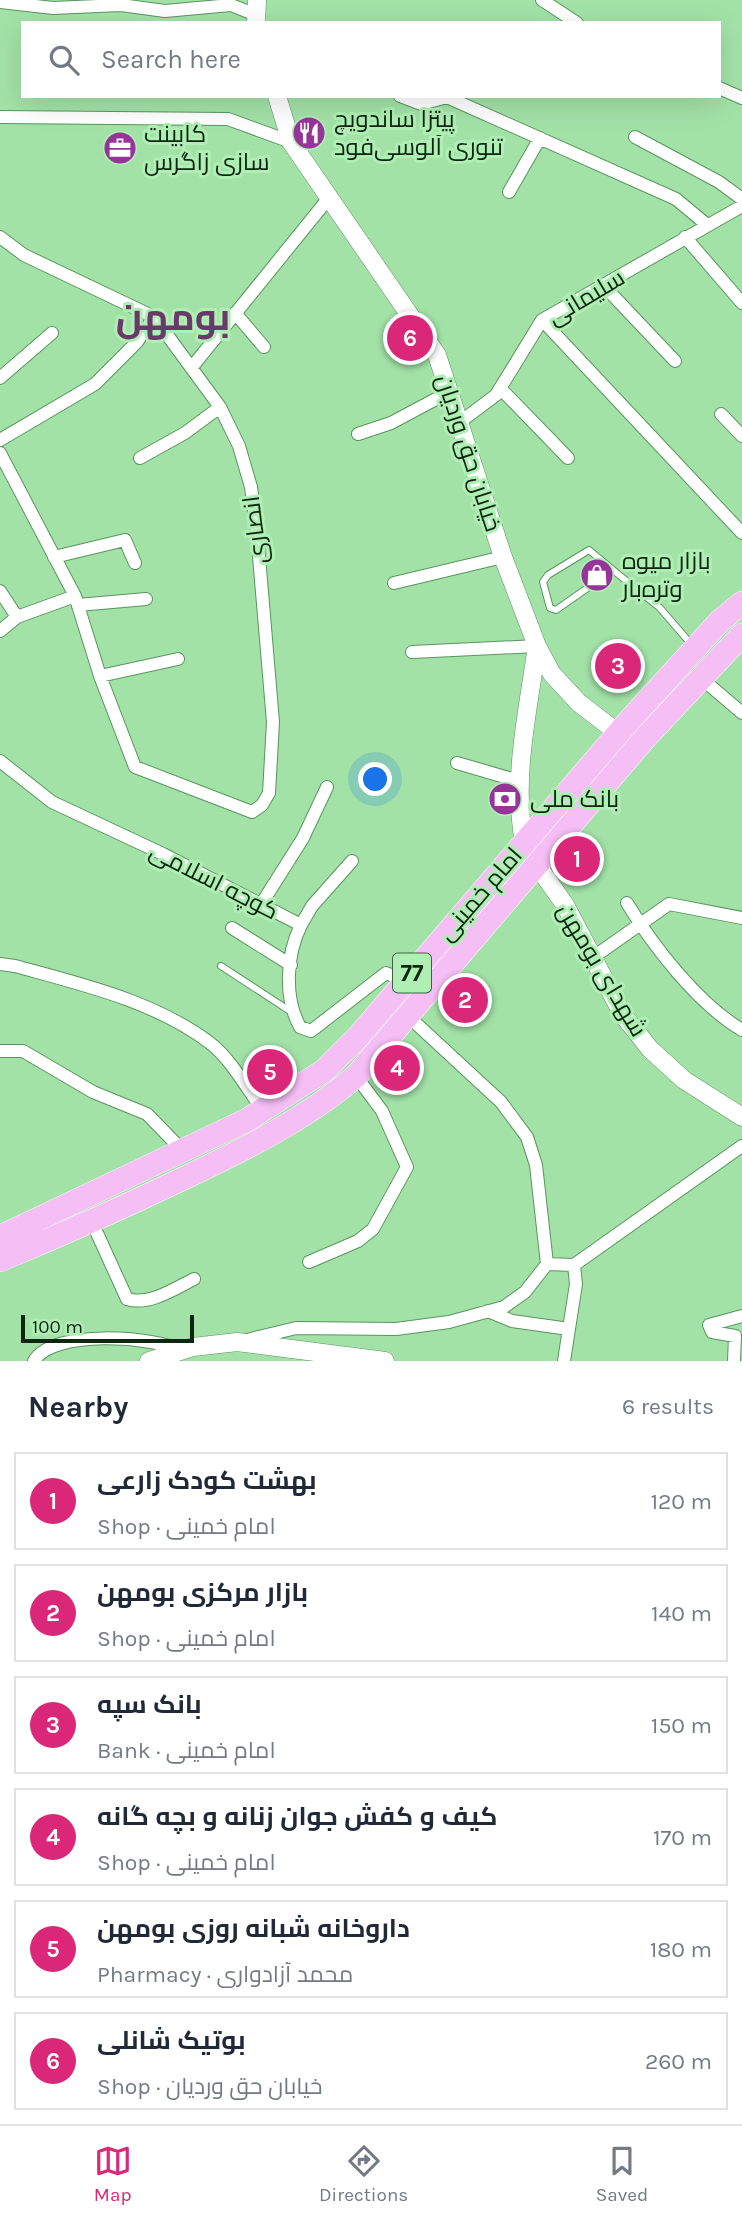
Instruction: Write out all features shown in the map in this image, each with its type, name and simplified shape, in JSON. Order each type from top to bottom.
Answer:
[{"type":"highway","name":"امام خمینی","points":[[0,1237],[184,1152],[263,1110],[325,1070],[406,981],[618,733],[695,649],[742,603]]},
{"type":"highway","name":"امام خمینی","points":[[0,1260],[92,1222],[258,1141],[304,1115],[356,1076],[537,865],[742,635]]},
{"type":"main road","name":"خیابان حق وردیان","points":[[278,98],[291,142],[328,199],[417,322],[437,355],[451,391],[503,557],[537,646],[552,674],[579,703],[618,733]]},
{"type":"main road","points":[[524,842],[519,812],[519,781],[537,646]]},
{"type":"main road","name":"شهدای بومهن","points":[[537,865],[565,905],[624,1015],[650,1049],[684,1080],[742,1117]]},
{"type":"main road","points":[[149,1361],[187,1349],[237,1342],[384,1361]]},
{"type":"street","points":[[542,0],[574,21]]},
{"type":"street","points":[[0,2],[53,9],[121,5],[165,11],[231,5],[255,9]]},
{"type":"street","points":[[721,89],[742,97]]},
{"type":"street","points":[[405,98],[421,104],[443,98]]},
{"type":"street","points":[[449,98],[676,199],[706,224]]},
{"type":"street","points":[[0,117],[228,119],[291,142]]},
{"type":"street","points":[[635,137],[719,182],[742,199]]},
{"type":"street","points":[[509,192],[540,138]]},
{"type":"street","points":[[192,367],[328,199]]},
{"type":"street","name":"سلیمانی","points":[[460,422],[500,388],[542,320],[706,224],[742,206]]},
{"type":"street","name":"انصاری","points":[[0,237],[24,255],[154,317],[220,407],[239,446],[251,487],[257,533],[273,722],[270,793],[262,805],[251,812],[135,768],[100,676]]},
{"type":"street","points":[[685,237],[742,303]]},
{"type":"street","points":[[604,286],[675,361]]},
{"type":"street","points":[[235,313],[264,346]]},
{"type":"street","points":[[0,440],[95,384],[137,342],[154,317]]},
{"type":"street","points":[[542,320],[742,533]]},
{"type":"street","points":[[0,378],[52,333]]},
{"type":"street","points":[[500,388],[568,458]]},
{"type":"street","points":[[358,434],[391,422],[451,391]]},
{"type":"street","points":[[140,458],[185,433],[220,407]]},
{"type":"street","points":[[721,414],[742,436]]},
{"type":"street","points":[[0,453],[76,601],[100,676],[178,659]]},
{"type":"street","points":[[54,557],[125,540],[135,563]]},
{"type":"street","points":[[394,583],[503,557]]},
{"type":"street","points":[[0,591],[17,617]]},
{"type":"street","points":[[0,631],[17,617],[76,601],[146,599]]},
{"type":"street","points":[[412,652],[537,646]]},
{"type":"street","points":[[701,678],[742,713]]},
{"type":"street","name":"کوچه اسلامی","points":[[0,761],[52,802],[262,903],[301,925],[295,938],[289,980],[293,1013]]},
{"type":"street","points":[[457,763],[519,781]]},
{"type":"street","points":[[262,903],[303,838],[327,787]]},
{"type":"street","points":[[301,925],[312,906],[352,861]]},
{"type":"street","points":[[627,903],[640,924],[712,1006],[742,1030]]},
{"type":"street","points":[[592,958],[669,904],[742,918]]},
{"type":"street","points":[[232,928],[291,965]]},
{"type":"street","points":[[0,964],[15,966],[134,1002],[177,1024],[211,1044],[263,1110]]},
{"type":"street","points":[[293,1013],[300,1027],[311,1031],[386,973],[406,981]]},
{"type":"street","points":[[237,1342],[296,1328],[396,1329],[449,1322],[503,1307],[525,1292],[547,1264],[536,1165],[527,1137],[501,1102],[408,1016]]},
{"type":"street","points":[[0,1051],[23,1051],[93,1092],[147,1114],[184,1152]]},
{"type":"street","points":[[309,1262],[359,1241],[373,1229],[407,1167],[382,1111],[356,1076]]},
{"type":"street","points":[[547,1264],[574,1265],[742,1146]]},
{"type":"street","points":[[92,1222],[127,1299],[134,1301],[160,1296],[194,1279]]},
{"type":"street","points":[[564,1361],[576,1284],[574,1265]]},
{"type":"street","points":[[488,1311],[512,1321],[569,1329]]},
{"type":"street","points":[[734,1361],[735,1336],[712,1332],[709,1325],[742,1316]]},
{"type":"street","points":[[34,1361],[39,1353],[56,1344],[86,1340],[128,1338],[187,1349]]},
{"type":"lane","points":[[613,570],[556,610],[550,608],[543,582],[548,575],[589,550],[660,608],[695,649]]},
{"type":"lane","points":[[220,965],[293,1013]]},
{"type":"place","name":"پیتزا ساندویچ تنوری اَلوسی‌‌فود","points":[[309,133]]},
{"type":"place","name":"کابینت سازی زاگرس","points":[[120,148]]},
{"type":"place","name":"بوتیک شانلی","points":[[410,338]]},
{"type":"place","name":"بازار میوه وتره‌بار","points":[[597,575]]},
{"type":"place","name":"بانک سپه","points":[[618,666]]},
{"type":"place","name":"بانک ملی","points":[[505,799]]},
{"type":"place","name":"بهشت کودک زارعی","points":[[577,859]]},
{"type":"place","name":"بازار مرکزی بومهن","points":[[465,1000]]},
{"type":"place","name":"کیف و کفش جوان زنانه و بچه گانه","points":[[397,1068]]},
{"type":"place","name":"داروخانه شبانه روزی بومهن","points":[[270,1072]]},
{"type":"district","name":"بومهن","points":[[173,317]]}]
